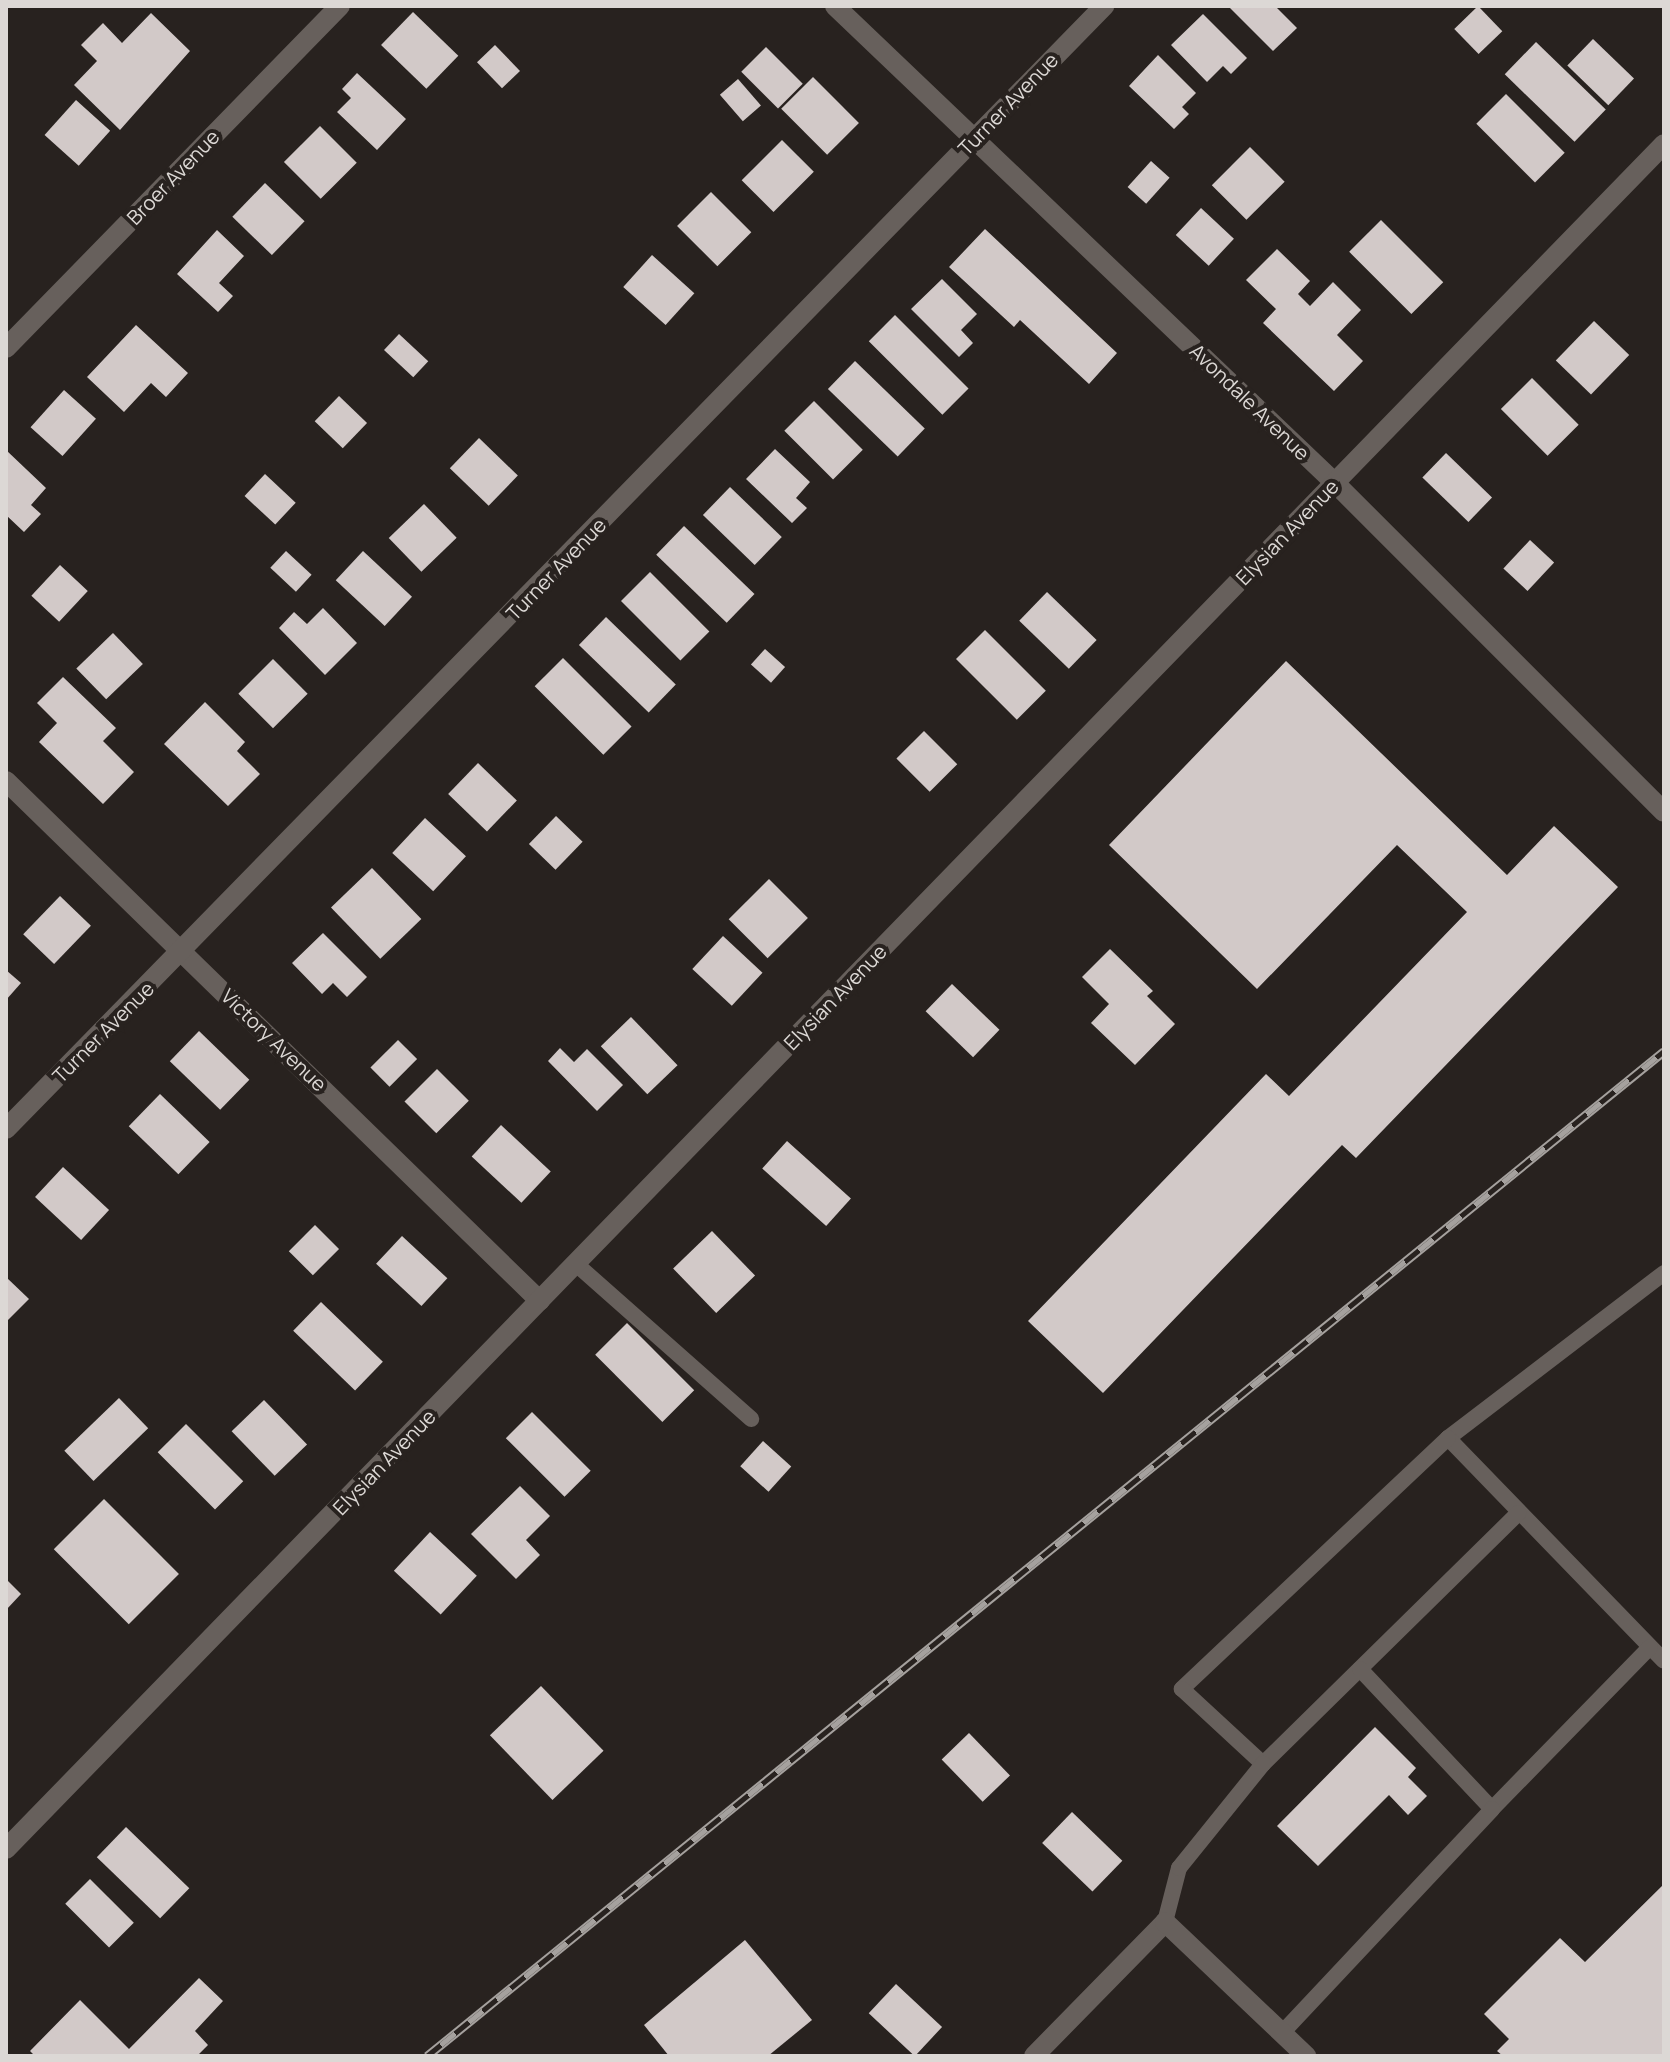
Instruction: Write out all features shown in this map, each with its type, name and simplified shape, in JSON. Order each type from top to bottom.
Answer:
[{"type":"street","name":"Broer Avenue","points":[[6,348],[340,6]]},
{"type":"street","name":"Avondale Avenue","points":[[835,6],[1335,483],[1662,805]]},
{"type":"street","name":"Turner Avenue","points":[[6,1129],[183,952],[1104,6]]},
{"type":"street","name":"Elysian Avenue","points":[[6,1849],[1664,144]]},
{"type":"street","name":"Victory Avenue","points":[[6,781],[540,1301]]},
{"type":"street","points":[[1034,2056],[1165,1922],[1306,2056]]},
{"type":"lane","points":[[576,1264],[751,1419]]},
{"type":"lane","points":[[1263,1764],[1182,1689],[1448,1438],[1664,1273]]},
{"type":"lane","points":[[1448,1438],[1664,1661]]},
{"type":"lane","points":[[1165,1922],[1179,1868],[1263,1764],[1518,1513]]},
{"type":"lane","points":[[1282,2033],[1492,1809],[1650,1647]]},
{"type":"lane","points":[[1360,1669],[1492,1809]]},
{"type":"building","points":[[1228,6],[1275,6],[1297,28],[1273,51]]},
{"type":"building","points":[[1478,6],[1502,31],[1479,54],[1454,29]]},
{"type":"building","points":[[413,12],[458,56],[426,89],[381,45]]},
{"type":"building","points":[[151,13],[190,51],[120,130],[74,85],[97,61],[81,45],[103,23],[122,43]]},
{"type":"building","points":[[1203,14],[1247,58],[1231,74],[1223,66],[1207,82],[1171,45]]},
{"type":"building","points":[[1593,39],[1634,79],[1608,105],[1567,66]]},
{"type":"building","points":[[1536,42],[1606,109],[1575,142],[1505,74]]},
{"type":"building","points":[[495,45],[520,71],[502,88],[477,62]]},
{"type":"building","points":[[766,47],[803,84],[778,109],[741,72]]},
{"type":"building","points":[[1158,55],[1196,93],[1182,107],[1189,114],[1174,129],[1129,86]]},
{"type":"building","points":[[357,73],[406,119],[377,150],[337,112],[351,98],[342,89]]},
{"type":"building","points":[[813,77],[859,123],[827,155],[781,109]]},
{"type":"building","points":[[738,79],[761,105],[743,121],[720,95]]},
{"type":"building","points":[[1506,94],[1565,153],[1535,182],[1476,124]]},
{"type":"building","points":[[76,100],[110,131],[79,166],[45,135]]},
{"type":"building","points":[[320,126],[357,163],[321,199],[284,162]]},
{"type":"building","points":[[782,140],[814,172],[774,212],[742,180]]},
{"type":"building","points":[[1250,147],[1285,182],[1246,220],[1212,185]]},
{"type":"building","points":[[1151,161],[1170,178],[1146,204],[1128,187]]},
{"type":"building","points":[[265,183],[305,221],[272,255],[232,217]]},
{"type":"building","points":[[711,192],[751,232],[717,266],[677,226]]},
{"type":"building","points":[[1201,208],[1234,239],[1209,266],[1176,235]]},
{"type":"building","points":[[1381,220],[1443,282],[1411,314],[1349,252]]},
{"type":"building","points":[[985,229],[1117,353],[1089,384],[1020,320],[1014,327],[949,267]]},
{"type":"building","points":[[217,230],[244,256],[219,283],[233,296],[218,312],[177,274]]},
{"type":"building","points":[[1277,249],[1310,281],[1298,294],[1310,306],[1333,282],[1361,310],[1337,335],[1363,361],[1334,391],[1263,323],[1276,309],[1246,280]]},
{"type":"building","points":[[652,255],[694,293],[666,325],[623,287]]},
{"type":"building","points":[[942,279],[977,314],[961,330],[973,343],[959,357],[911,309]]},
{"type":"building","points":[[895,315],[969,389],[942,415],[869,341]]},
{"type":"building","points":[[1594,321],[1629,355],[1591,395],[1556,361]]},
{"type":"building","points":[[136,325],[188,373],[166,397],[151,383],[124,412],[87,377]]},
{"type":"building","points":[[399,334],[428,361],[413,377],[384,350]]},
{"type":"building","points":[[855,361],[925,428],[898,456],[828,389]]},
{"type":"building","points":[[1532,378],[1579,425],[1548,456],[1501,409]]},
{"type":"building","points":[[64,390],[96,419],[62,456],[31,427]]},
{"type":"building","points":[[339,396],[367,423],[343,448],[315,421]]},
{"type":"building","points":[[814,401],[863,450],[833,479],[784,431]]},
{"type":"building","points":[[479,438],[518,476],[489,506],[450,468]]},
{"type":"building","points":[[775,449],[810,482],[796,498],[807,508],[792,523],[746,479]]},
{"type":"building","points":[[6,450],[46,488],[31,505],[41,514],[24,532],[6,515]]},
{"type":"building","points":[[1446,453],[1492,497],[1468,522],[1422,477]]},
{"type":"building","points":[[265,474],[296,503],[275,525],[245,496]]},
{"type":"building","points":[[730,487],[782,537],[755,565],[703,515]]},
{"type":"building","points":[[424,504],[457,538],[421,572],[389,538]]},
{"type":"building","points":[[684,526],[754,594],[727,623],[656,555]]},
{"type":"building","points":[[1530,540],[1554,563],[1528,591],[1503,569]]},
{"type":"building","points":[[286,551],[312,575],[296,592],[270,568]]},
{"type":"building","points":[[363,551],[412,597],[385,626],[336,580]]},
{"type":"building","points":[[60,565],[88,591],[59,622],[31,596]]},
{"type":"building","points":[[650,572],[709,631],[680,660],[621,601]]},
{"type":"building","points":[[1047,592],[1097,640],[1069,669],[1019,621]]},
{"type":"building","points":[[323,608],[357,643],[325,675],[279,628],[294,612],[307,624]]},
{"type":"building","points":[[606,617],[676,684],[649,712],[579,645]]},
{"type":"building","points":[[985,630],[1046,691],[1017,720],[956,659]]},
{"type":"building","points":[[113,633],[143,664],[106,699],[76,668]]},
{"type":"building","points":[[765,649],[785,667],[771,683],[751,665]]},
{"type":"building","points":[[563,658],[632,727],[603,755],[535,686]]},
{"type":"building","points":[[273,659],[308,694],[273,728],[238,694]]},
{"type":"building","points":[[1286,661],[1507,875],[1554,826],[1618,887],[1356,1158],[1342,1145],[1103,1393],[1028,1321],[1266,1074],[1289,1096],[1467,912],[1397,845],[1257,989],[1109,845]]},
{"type":"building","points":[[63,677],[116,728],[103,741],[134,772],[103,804],[39,742],[57,723],[37,703]]},
{"type":"building","points":[[205,702],[245,742],[237,751],[260,774],[228,806],[164,744]]},
{"type":"building","points":[[924,731],[957,764],[930,792],[896,759]]},
{"type":"building","points":[[478,763],[517,801],[487,831],[448,794]]},
{"type":"building","points":[[556,816],[583,842],[556,870],[529,844]]},
{"type":"building","points":[[425,818],[466,856],[433,891],[392,853]]},
{"type":"building","points":[[372,868],[421,919],[380,959],[331,908]]},
{"type":"building","points":[[769,879],[808,918],[768,958],[729,919]]},
{"type":"building","points":[[60,896],[91,926],[54,964],[23,934]]},
{"type":"building","points":[[323,933],[367,977],[347,997],[333,983],[322,994],[292,963]]},
{"type":"building","points":[[723,936],[762,973],[732,1006],[692,969]]},
{"type":"building","points":[[1110,949],[1153,991],[1147,996],[1175,1024],[1135,1065],[1091,1023],[1109,1004],[1082,977]]},
{"type":"building","points":[[6,970],[21,983],[6,1000]]},
{"type":"building","points":[[952,984],[999,1030],[973,1057],[926,1011]]},
{"type":"building","points":[[631,1017],[678,1065],[647,1094],[601,1046]]},
{"type":"building","points":[[199,1031],[249,1080],[220,1110],[170,1061]]},
{"type":"building","points":[[398,1040],[417,1059],[390,1087],[370,1068]]},
{"type":"building","points":[[560,1048],[574,1062],[587,1049],[623,1085],[597,1111],[548,1061]]},
{"type":"building","points":[[437,1069],[469,1101],[436,1133],[404,1102]]},
{"type":"building","points":[[160,1094],[210,1142],[178,1174],[129,1126]]},
{"type":"building","points":[[501,1125],[551,1171],[521,1203],[472,1156]]},
{"type":"building","points":[[787,1141],[851,1199],[826,1226],[762,1168]]},
{"type":"building","points":[[63,1167],[109,1210],[81,1240],[35,1197]]},
{"type":"building","points":[[315,1225],[339,1249],[313,1275],[289,1251]]},
{"type":"building","points":[[712,1231],[755,1276],[716,1313],[673,1269]]},
{"type":"building","points":[[402,1236],[447,1278],[421,1306],[376,1264]]},
{"type":"building","points":[[6,1277],[29,1299],[6,1322]]},
{"type":"building","points":[[321,1302],[383,1362],[355,1391],[293,1331]]},
{"type":"building","points":[[627,1323],[694,1390],[662,1422],[595,1355]]},
{"type":"building","points":[[119,1398],[148,1428],[94,1481],[64,1451]]},
{"type":"building","points":[[264,1400],[307,1445],[275,1476],[232,1431]]},
{"type":"building","points":[[532,1412],[591,1471],[565,1497],[506,1438]]},
{"type":"building","points":[[186,1424],[243,1481],[215,1510],[158,1452]]},
{"type":"building","points":[[763,1441],[791,1466],[768,1492],[740,1466]]},
{"type":"building","points":[[520,1486],[550,1516],[526,1540],[540,1555],[516,1579],[471,1534]]},
{"type":"building","points":[[104,1499],[179,1574],[129,1624],[54,1549]]},
{"type":"building","points":[[430,1532],[477,1576],[441,1614],[394,1571]]},
{"type":"building","points":[[6,1579],[21,1594],[6,1610]]},
{"type":"building","points":[[541,1686],[604,1751],[552,1800],[490,1735]]},
{"type":"building","points":[[1375,1727],[1416,1768],[1408,1777],[1427,1796],[1408,1815],[1389,1795],[1318,1866],[1277,1826]]},
{"type":"building","points":[[969,1733],[1010,1775],[983,1802],[942,1759]]},
{"type":"building","points":[[1072,1812],[1122,1861],[1092,1892],[1042,1843]]},
{"type":"building","points":[[126,1827],[189,1888],[160,1918],[97,1857]]},
{"type":"building","points":[[90,1879],[134,1923],[109,1948],[65,1904]]},
{"type":"building","points":[[1664,1884],[1664,2056],[1503,2056],[1497,2051],[1509,2039],[1484,2014],[1560,1938],[1585,1962]]},
{"type":"building","points":[[745,1940],[812,2020],[768,2056],[669,2056],[644,2025]]},
{"type":"building","points":[[199,1978],[223,2001],[195,2031],[208,2045],[197,2056],[35,2056],[30,2051],[80,2000],[129,2049]]},
{"type":"building","points":[[896,1984],[942,2027],[915,2056],[869,2013]]},
{"type":"railway","points":[[427,2056],[1664,1051]]}]
